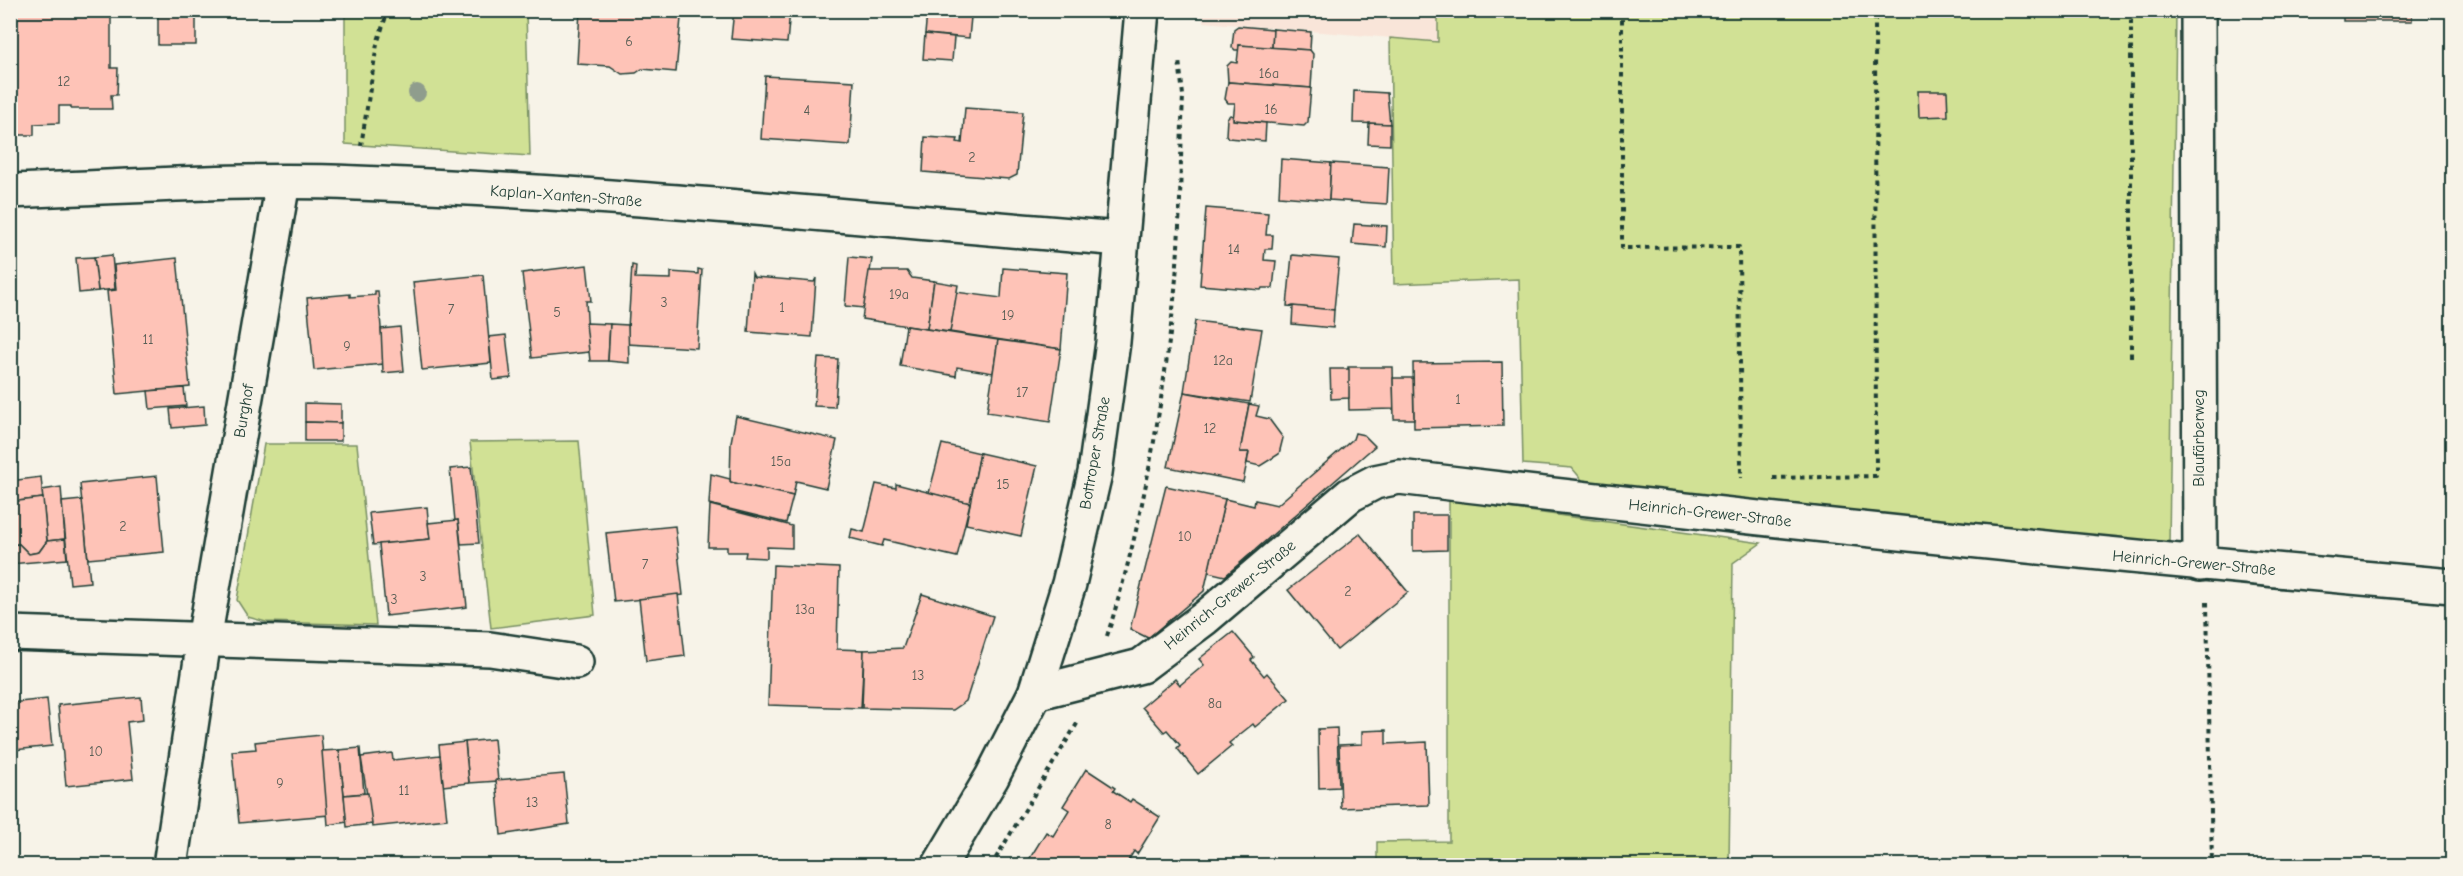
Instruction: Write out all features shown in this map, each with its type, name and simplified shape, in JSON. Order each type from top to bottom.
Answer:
[{"type":"street","name":"Bottroper Straße","points":[[939,866],[992,777],[1035,693],[1069,584],[1095,473],[1113,342],[1142,10]]},
{"type":"street","name":"Blaufärberweg","points":[[2198,10],[2200,564]]},
{"type":"street","name":"Kaplan-Xanten-Straße","points":[[10,191],[283,182],[357,183],[636,200],[1121,240]]},
{"type":"street","name":"Burghof","points":[[170,866],[204,640],[283,182]]},
{"type":"street","name":"Heinrich-Grewer-Straße","points":[[1035,693],[1141,666],[1205,618],[1350,495],[1375,482],[1399,477],[1680,510],[2200,564],[2452,586]]},
{"type":"street","points":[[10,633],[490,649],[576,662]]},
{"type":"path","points":[[357,183],[366,100],[377,44],[388,10]]},
{"type":"path","points":[[1622,10],[1622,248],[1739,247],[1741,478],[1752,478]]},
{"type":"path","points":[[1764,478],[1876,476],[1875,10]]},
{"type":"path","points":[[2131,10],[2131,357]]},
{"type":"path","points":[[2200,564],[2208,610],[2212,866]]},
{"type":"shaded area","points":[[1204,11],[1438,11],[1439,42],[1203,22]]},
{"type":"green space","points":[[1438,10],[2176,11],[2169,546],[1657,491],[1583,481],[1572,468],[1523,464],[1519,279],[1394,284],[1390,38],[1438,42]]},
{"type":"green space","points":[[345,11],[526,11],[530,156],[345,144]]},
{"type":"green space","points":[[579,441],[595,615],[491,628],[470,442]]},
{"type":"green space","points":[[264,444],[357,444],[376,625],[266,622],[248,617],[237,600]]},
{"type":"green space","points":[[1449,500],[1761,543],[1733,563],[1729,865],[1377,865],[1377,842],[1449,841]]},
{"type":"building","points":[[10,10],[111,10],[111,68],[118,68],[117,95],[111,95],[112,109],[71,109],[71,106],[59,106],[59,123],[34,124],[34,135],[18,135],[18,129],[10,129]]},
{"type":"building","points":[[158,10],[196,10],[196,45],[158,45]]},
{"type":"building","points":[[580,10],[669,10],[668,17],[681,18],[676,72],[642,69],[636,73],[622,74],[610,66],[577,64]]},
{"type":"building","points":[[734,10],[790,10],[787,43],[731,39]]},
{"type":"building","points":[[1324,10],[1375,10],[1375,14]]},
{"type":"building","points":[[1390,10],[1426,10],[1425,17],[1389,14]]},
{"type":"building","points":[[2343,10],[2412,10],[2412,21],[2343,21]]},
{"type":"building","points":[[927,13],[971,17],[969,38],[925,34]]},
{"type":"building","points":[[1238,26],[1273,29],[1272,48],[1239,45],[1239,50],[1235,50],[1232,47],[1234,29]]},
{"type":"building","points":[[1273,29],[1311,32],[1310,50],[1272,48]]},
{"type":"building","points":[[925,34],[954,37],[952,61],[923,59]]},
{"type":"building","points":[[1239,45],[1310,50],[1313,54],[1311,88],[1228,82],[1227,66],[1231,62],[1237,63]]},
{"type":"building","points":[[765,76],[854,81],[850,145],[761,139]]},
{"type":"building","points":[[1228,82],[1311,88],[1308,122],[1304,126],[1233,120],[1235,103],[1228,103],[1225,99]]},
{"type":"building","points":[[1354,91],[1387,93],[1390,124],[1353,123]]},
{"type":"building","points":[[1918,91],[1947,91],[1948,116],[1919,117]]},
{"type":"building","points":[[965,108],[1023,112],[1017,175],[1009,179],[923,172],[925,137],[958,139],[957,142],[962,143]]},
{"type":"building","points":[[1230,115],[1233,116],[1233,120],[1266,123],[1265,141],[1228,138],[1226,135],[1227,118]]},
{"type":"building","points":[[1369,123],[1390,124],[1390,145],[1368,144]]},
{"type":"building","points":[[1281,159],[1331,163],[1329,200],[1279,196]]},
{"type":"building","points":[[1331,163],[1389,167],[1387,204],[1329,200]]},
{"type":"building","points":[[1206,208],[1268,213],[1266,235],[1273,235],[1272,249],[1265,249],[1264,260],[1276,261],[1273,288],[1262,288],[1261,290],[1200,285]]},
{"type":"building","points":[[1354,224],[1387,226],[1386,247],[1352,244]]},
{"type":"building","points":[[112,255],[115,289],[98,291],[94,257]]},
{"type":"building","points":[[1292,255],[1339,259],[1334,310],[1287,306]]},
{"type":"building","points":[[94,257],[98,291],[79,293],[76,258]]},
{"type":"building","points":[[849,257],[872,259],[864,308],[845,306]]},
{"type":"building","points":[[177,258],[190,387],[117,394],[107,291],[116,290],[114,265]]},
{"type":"building","points":[[587,265],[591,301],[586,301],[589,352],[532,358],[522,273]]},
{"type":"building","points":[[632,265],[636,266],[635,278],[671,279],[671,272],[698,274],[698,269],[702,270],[697,348],[627,344]]},
{"type":"building","points":[[1003,268],[1067,273],[1061,349],[950,332],[956,292],[1001,298]]},
{"type":"building","points":[[869,271],[907,271],[912,278],[934,281],[927,329],[862,319]]},
{"type":"building","points":[[752,273],[754,277],[814,282],[816,278],[812,337],[748,332]]},
{"type":"building","points":[[483,275],[491,363],[422,370],[413,282]]},
{"type":"building","points":[[934,281],[958,285],[950,332],[927,329]]},
{"type":"building","points":[[375,291],[378,291],[384,364],[314,370],[307,298],[350,294],[350,297],[375,295]]},
{"type":"building","points":[[1293,306],[1334,310],[1333,328],[1292,324]]},
{"type":"building","points":[[1195,321],[1262,329],[1250,402],[1184,392]]},
{"type":"building","points":[[586,323],[610,324],[608,361],[590,361]]},
{"type":"building","points":[[610,324],[628,325],[629,363],[608,361]]},
{"type":"building","points":[[906,326],[998,340],[993,373],[957,367],[956,376],[900,366]]},
{"type":"building","points":[[400,327],[404,371],[383,373],[381,329]]},
{"type":"building","points":[[506,335],[511,378],[493,380],[489,337]]},
{"type":"building","points":[[998,340],[1061,349],[1050,422],[987,412]]},
{"type":"building","points":[[818,358],[838,359],[835,407],[814,406]]},
{"type":"building","points":[[1502,362],[1503,426],[1414,428],[1413,363]]},
{"type":"building","points":[[1348,367],[1393,367],[1394,409],[1349,410]]},
{"type":"building","points":[[1330,369],[1349,369],[1349,398],[1331,399]]},
{"type":"building","points":[[1393,378],[1413,378],[1414,419],[1394,419]]},
{"type":"building","points":[[184,388],[186,406],[150,409],[148,391]]},
{"type":"building","points":[[1184,392],[1249,404],[1240,452],[1249,452],[1243,482],[1168,467]]},
{"type":"building","points":[[305,403],[341,404],[341,423],[305,422]]},
{"type":"building","points":[[1249,404],[1259,406],[1256,416],[1269,419],[1283,438],[1279,454],[1260,466],[1247,463],[1249,452],[1240,452]]},
{"type":"building","points":[[204,406],[205,425],[172,428],[170,409]]},
{"type":"building","points":[[736,416],[837,440],[826,488],[796,481],[793,496],[730,482],[731,442]]},
{"type":"building","points":[[305,422],[341,423],[341,441],[305,441]]},
{"type":"building","points":[[1355,433],[1364,435],[1375,446],[1225,576],[1208,572],[1225,499],[1254,506],[1255,500],[1277,505],[1353,439]]},
{"type":"building","points":[[942,444],[980,453],[970,503],[929,493]]},
{"type":"building","points":[[980,453],[1037,466],[1021,536],[966,524]]},
{"type":"building","points":[[471,467],[479,543],[461,544],[458,520],[455,521],[450,469]]},
{"type":"building","points":[[711,474],[730,479],[730,482],[793,496],[786,523],[709,504]]},
{"type":"building","points":[[157,476],[164,552],[88,559],[80,484]]},
{"type":"building","points":[[41,477],[43,498],[10,502],[10,481]]},
{"type":"building","points":[[876,484],[896,488],[896,484],[970,503],[957,557],[884,540],[882,546],[850,538],[852,529],[864,532]]},
{"type":"building","points":[[1166,486],[1225,499],[1204,591],[1148,638],[1130,629]]},
{"type":"building","points":[[61,487],[65,539],[47,541],[42,490]]},
{"type":"building","points":[[43,498],[47,541],[39,552],[29,554],[19,544],[10,545],[10,502]]},
{"type":"building","points":[[82,500],[90,582],[70,584],[62,502]]},
{"type":"building","points":[[710,505],[792,526],[792,548],[767,547],[767,558],[745,557],[746,552],[727,552],[727,547],[708,547]]},
{"type":"building","points":[[427,507],[430,539],[373,545],[369,513]]},
{"type":"building","points":[[1413,515],[1447,515],[1447,550],[1413,551]]},
{"type":"building","points":[[458,520],[467,607],[386,616],[379,544],[430,539],[428,523]]},
{"type":"building","points":[[675,526],[683,595],[614,602],[606,533]]},
{"type":"building","points":[[1360,534],[1408,592],[1337,650],[1288,590]]},
{"type":"building","points":[[65,539],[67,559],[10,564],[10,545],[19,544],[29,554],[39,552],[47,541]]},
{"type":"building","points":[[773,565],[839,568],[837,649],[864,650],[861,708],[768,705]]},
{"type":"building","points":[[678,594],[685,656],[646,661],[639,599]]},
{"type":"building","points":[[922,594],[993,616],[966,701],[953,710],[862,708],[864,650],[903,648]]},
{"type":"building","points":[[1233,632],[1254,657],[1251,660],[1264,676],[1267,673],[1289,699],[1255,727],[1253,724],[1229,743],[1232,746],[1198,774],[1177,748],[1180,745],[1167,730],[1164,732],[1142,707],[1175,679],[1180,685],[1204,665],[1199,659]]},
{"type":"building","points":[[141,697],[143,720],[127,722],[133,779],[66,786],[58,705]]},
{"type":"building","points":[[47,699],[52,746],[14,750],[10,703]]},
{"type":"building","points":[[1337,728],[1339,787],[1319,788],[1318,729]]},
{"type":"building","points":[[1386,730],[1386,744],[1427,742],[1429,805],[1341,808],[1339,745],[1362,744],[1362,731]]},
{"type":"building","points":[[321,735],[329,815],[239,823],[232,751],[256,749],[255,742]]},
{"type":"building","points":[[494,739],[498,781],[469,783],[465,742]]},
{"type":"building","points":[[465,742],[469,783],[443,786],[439,745]]},
{"type":"building","points":[[360,748],[364,793],[344,795],[339,750]]},
{"type":"building","points":[[339,750],[347,822],[328,825],[322,751]]},
{"type":"building","points":[[392,753],[393,760],[440,755],[447,819],[372,827],[361,757]]},
{"type":"building","points":[[1086,769],[1115,788],[1113,791],[1130,802],[1132,799],[1160,817],[1137,854],[1134,851],[1125,866],[1025,866],[1046,832],[1053,836],[1069,810],[1063,806]]},
{"type":"building","points":[[564,774],[569,824],[501,835],[496,780]]},
{"type":"building","points":[[368,793],[372,824],[347,827],[344,795]]},
{"type":"building","points":[[546,860],[547,866],[515,866],[515,862]]}]
